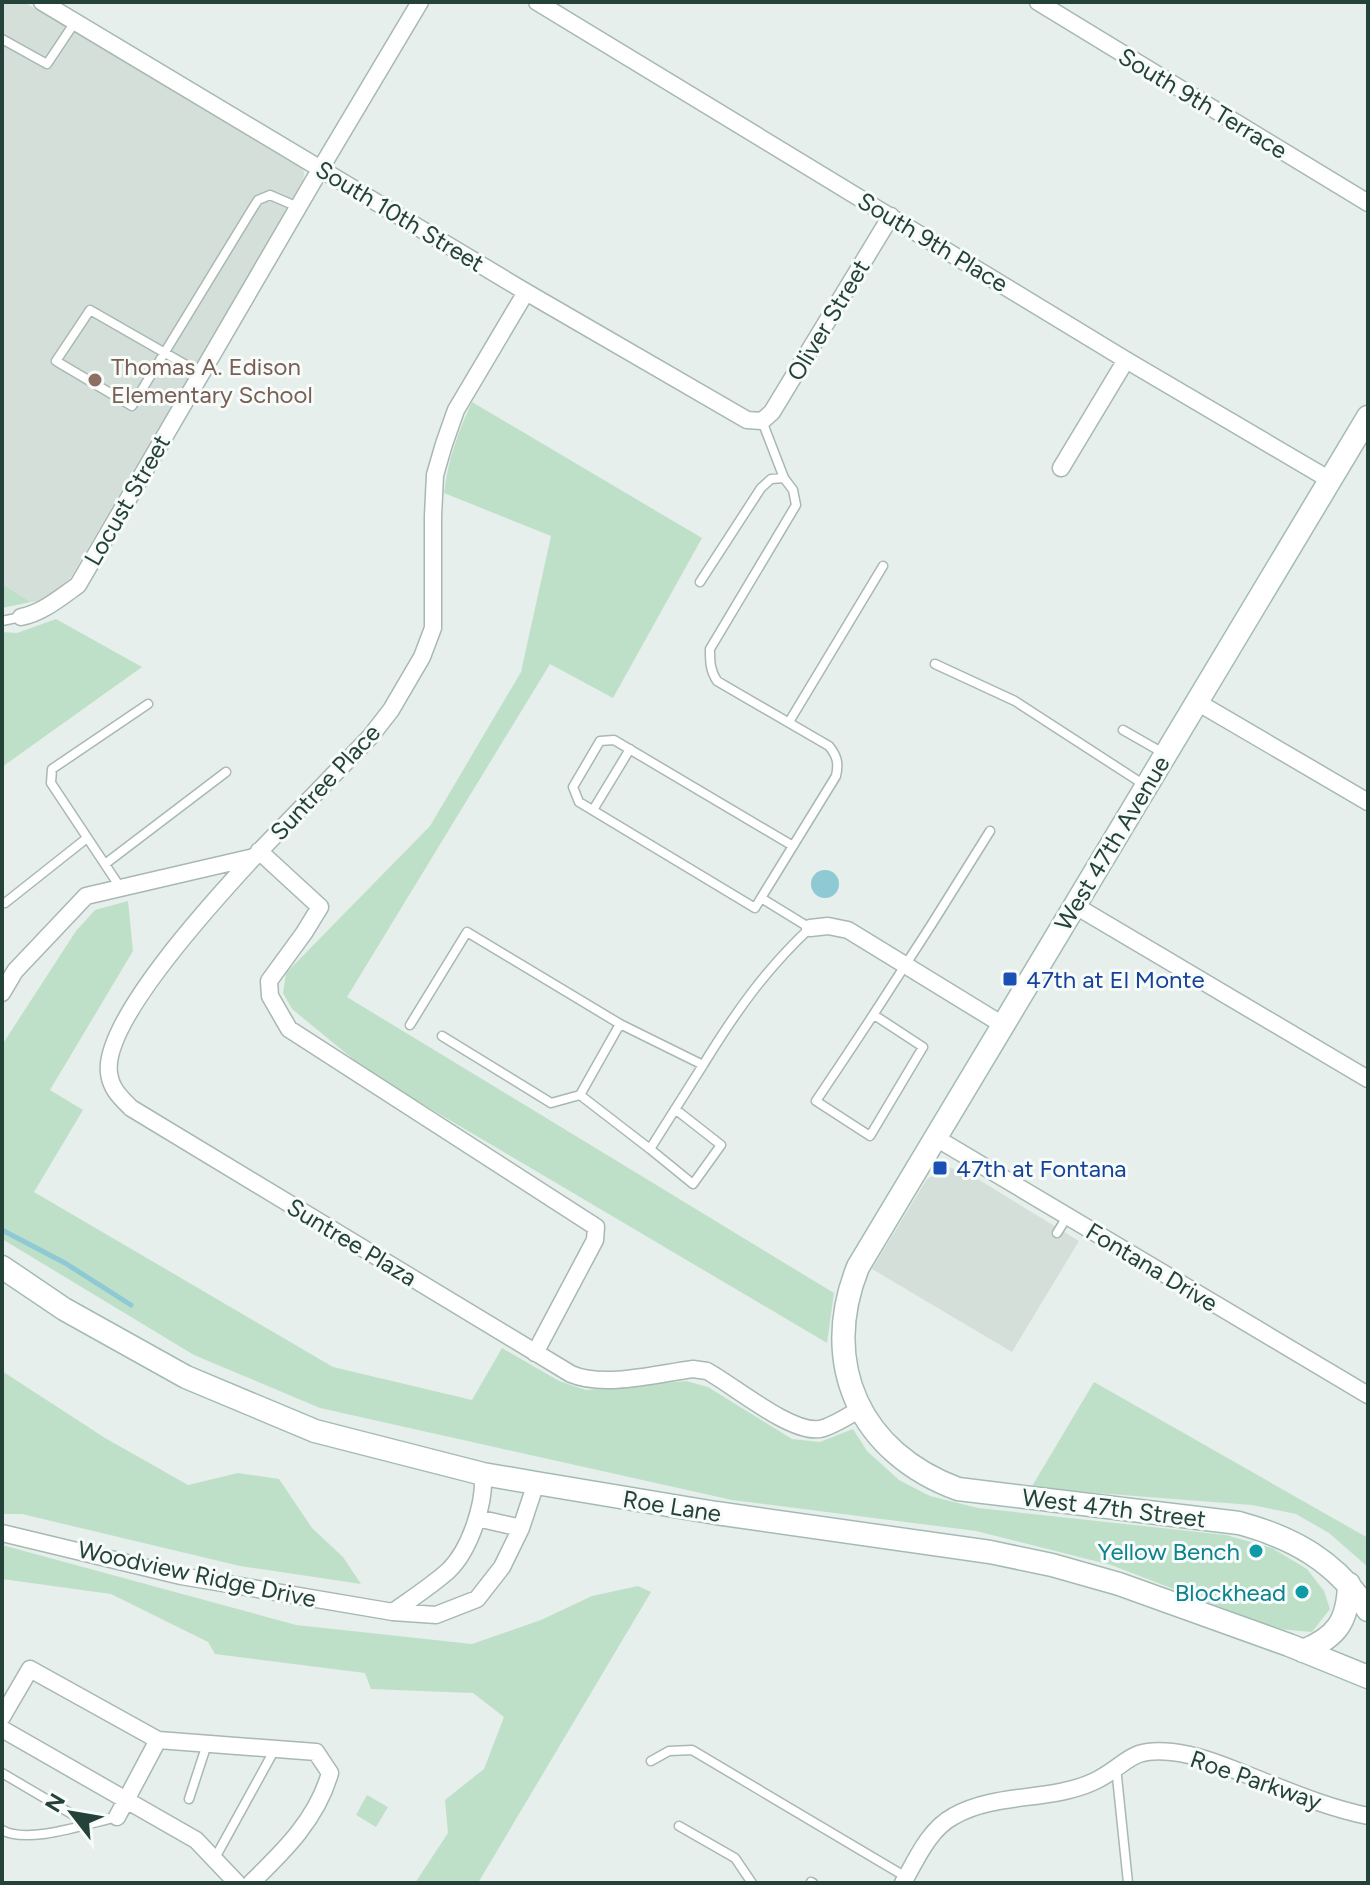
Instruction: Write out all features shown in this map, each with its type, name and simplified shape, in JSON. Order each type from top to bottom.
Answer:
[{"type":"street","name":"South 10th Street","points":[[42,2],[526,292],[747,420],[762,421]]},
{"type":"street","name":"Locust Street","points":[[21,617],[30,616],[52,604],[78,585],[420,2]]},
{"type":"street","name":"South 9th Place","points":[[537,2],[1126,360],[1330,480]]},
{"type":"street","name":"South 9th Terrace","points":[[1038,2],[1368,203]]},
{"type":"street","name":"Oliver Street","points":[[762,421],[772,412],[891,216]]},
{"type":"street","name":"Suntree Place","points":[[2,993],[15,971],[86,896],[257,854],[370,737],[391,710],[422,657],[433,628],[433,516],[435,475],[440,459],[456,410],[526,292]]},
{"type":"street","points":[[1061,468],[1126,360]]},
{"type":"street","name":"West 47th Avenue","points":[[860,1409],[845,1366],[843,1318],[858,1267],[1368,417]]},
{"type":"street","points":[[1197,702],[1368,802]]},
{"type":"street","points":[[257,854],[320,907],[269,981],[270,996],[289,1029],[596,1227],[595,1240],[535,1353]]},
{"type":"street","name":"Suntree Plaza","points":[[257,854],[171,950],[117,1036],[110,1054],[108,1072],[113,1091],[131,1108],[535,1353],[585,1380],[693,1369],[707,1371],[800,1426],[818,1429],[860,1409]]},
{"type":"street","points":[[1074,905],[1368,1079]]},
{"type":"street","points":[[810,928],[828,926],[848,930],[1003,1025]]},
{"type":"street","name":"Fontana Drive","points":[[936,1138],[1368,1395]]},
{"type":"street","name":"Roe Lane","points":[[2,1267],[64,1309],[186,1377],[315,1431],[483,1474],[716,1513],[990,1552],[1052,1565],[1119,1584],[1368,1677]]},
{"type":"street","name":"West 47th Street","points":[[860,1409],[875,1432],[911,1466],[958,1489],[1239,1523],[1288,1539],[1349,1584],[1368,1610]]},
{"type":"street","points":[[393,1612],[450,1569],[473,1533],[484,1487],[483,1474]]},
{"type":"street","name":"Woodview Ridge Drive","points":[[2,1533],[181,1576],[393,1612],[436,1615],[477,1599],[502,1567],[521,1528],[536,1483]]},
{"type":"street","points":[[477,1518],[521,1528]]},
{"type":"street","points":[[1303,1651],[1326,1641],[1341,1624],[1348,1607],[1349,1584]]},
{"type":"street","points":[[2,1717],[30,1669],[158,1740],[316,1752],[330,1773],[325,1792],[295,1840],[251,1883]]},
{"type":"street","points":[[2,1729],[196,1840],[237,1883]]},
{"type":"street","points":[[117,1817],[158,1740]]},
{"type":"street","name":"Roe Parkway","points":[[904,1880],[930,1837],[952,1816],[980,1806],[1059,1793],[1096,1780],[1133,1755],[1151,1751],[1175,1752],[1211,1761],[1297,1795],[1368,1816]]},
{"type":"lane","points":[[2,39],[47,64],[75,22]]},
{"type":"lane","points":[[200,373],[165,354],[90,310],[56,361],[132,406],[165,354],[258,200],[270,195],[298,207]]},
{"type":"lane","points":[[762,421],[784,478],[793,490],[796,505],[710,649],[712,672],[717,681],[829,746],[836,754],[839,765],[836,776],[755,908],[579,802],[573,787],[600,741],[614,740],[793,846]]},
{"type":"lane","points":[[700,582],[761,488],[771,479],[784,478]]},
{"type":"lane","points":[[789,722],[883,566]]},
{"type":"lane","points":[[2,621],[21,617]]},
{"type":"lane","points":[[935,664],[1015,701],[1146,787]]},
{"type":"lane","points":[[121,888],[51,783],[52,769],[148,704]]},
{"type":"lane","points":[[1123,730],[1166,754]]},
{"type":"lane","points":[[593,810],[630,749]]},
{"type":"lane","points":[[105,864],[226,772]]},
{"type":"lane","points":[[874,1015],[923,1047],[870,1136],[816,1101],[874,1015],[907,967],[990,831]]},
{"type":"lane","points":[[5,903],[87,838]]},
{"type":"lane","points":[[650,1149],[737,1009],[779,957],[810,928],[761,898]]},
{"type":"lane","points":[[410,1025],[467,932],[620,1024],[703,1065]]},
{"type":"lane","points":[[442,1036],[551,1103],[580,1095],[620,1024]]},
{"type":"lane","points":[[580,1095],[693,1184],[721,1145],[675,1109]]},
{"type":"lane","points":[[1057,1233],[1067,1217]]},
{"type":"lane","points":[[189,1799],[207,1744]]},
{"type":"lane","points":[[214,1859],[275,1749]]},
{"type":"lane","points":[[651,1761],[669,1751],[692,1750],[904,1880]]},
{"type":"lane","points":[[1116,1766],[1128,1883]]},
{"type":"lane","points":[[2,1773],[88,1824]]},
{"type":"lane","points":[[2,1830],[9,1834],[32,1835],[117,1817]]},
{"type":"lane","points":[[679,1826],[735,1858],[752,1883]]},
{"type":"shaded area","name":"Thomas A. Edison Elementary School","points":[[2,2],[24,2],[301,166],[304,172],[303,183],[71,577],[46,600],[31,602],[2,584]]},
{"type":"shaded area","points":[[948,1167],[968,1173],[1079,1241],[1012,1352],[872,1269],[927,1179]]},
{"type":"green space","points":[[472,402],[702,538],[613,698],[550,664],[347,997],[834,1293],[827,1343],[370,1073],[292,1009],[283,993],[286,973],[430,826],[521,672],[551,536],[444,493],[454,446]]},
{"type":"green space","points":[[2,584],[31,602],[2,608]]},
{"type":"green space","points":[[56,619],[142,667],[2,767],[2,632],[17,633]]},
{"type":"green space","points":[[128,901],[133,951],[50,1090],[83,1110],[34,1192],[333,1367],[472,1400],[502,1348],[559,1381],[586,1390],[686,1381],[708,1387],[792,1439],[820,1442],[853,1429],[867,1451],[899,1480],[930,1496],[978,1508],[1226,1535],[1272,1548],[1307,1569],[1324,1591],[1330,1609],[1312,1632],[1278,1629],[1111,1565],[976,1531],[732,1500],[320,1408],[194,1355],[2,1239],[2,1045],[76,931],[95,910]]},
{"type":"green space","points":[[2,1371],[105,1438],[188,1485],[238,1473],[279,1479],[312,1528],[343,1557],[361,1584],[240,1566],[22,1514],[2,1514]]},
{"type":"green space","points":[[1094,1382],[1368,1538],[1368,1567],[1329,1533],[1296,1514],[1252,1505],[1031,1488]]},
{"type":"green space","points":[[2,1545],[296,1625],[472,1644],[541,1620],[592,1596],[638,1586],[651,1592],[478,1883],[415,1883],[448,1833],[445,1800],[484,1769],[504,1717],[473,1693],[371,1689],[365,1673],[215,1654],[208,1642],[111,1594],[2,1579]]},
{"type":"green space","points":[[367,1795],[388,1807],[376,1827],[356,1815]]},
{"type":"water","points":[[825,870],[835,874],[839,884],[835,894],[825,898],[815,894],[811,884],[815,874]]},
{"type":"waterway","points":[[2,1230],[65,1263],[131,1305]]},
{"type":"place","name":"Thomas A. Edison Elementary School","points":[[95,380]]},
{"type":"place","name":"47th at El Monte","points":[[1010,979]]},
{"type":"place","name":"47th at Fontana","points":[[940,1168]]},
{"type":"place","name":"Yellow Bench","points":[[1256,1551]]},
{"type":"place","name":"Blockhead","points":[[1302,1592]]}]
